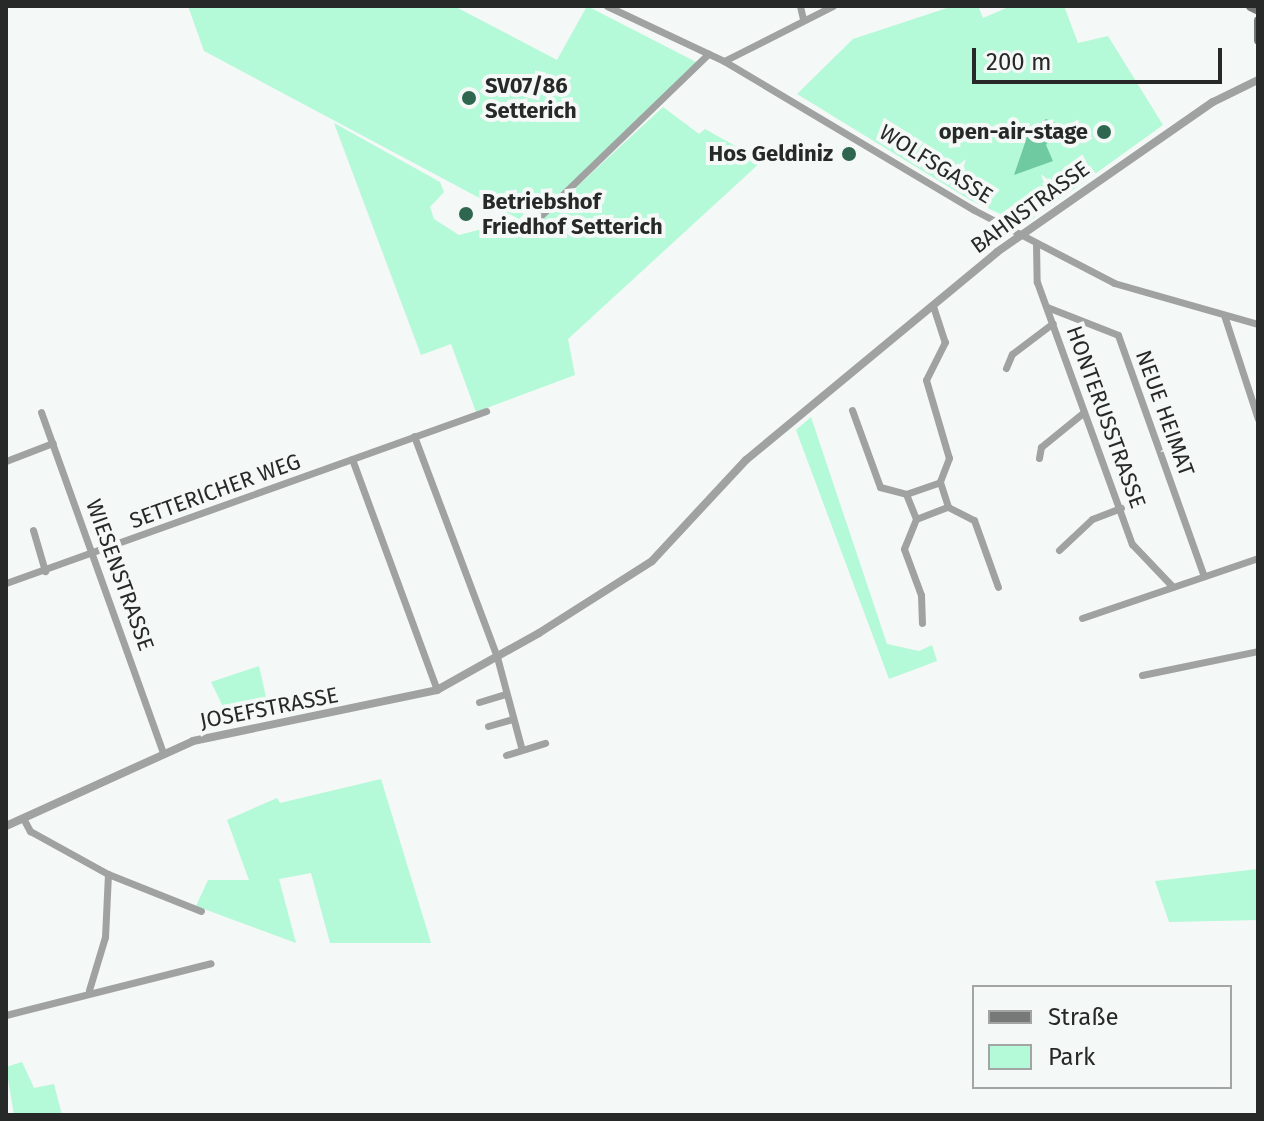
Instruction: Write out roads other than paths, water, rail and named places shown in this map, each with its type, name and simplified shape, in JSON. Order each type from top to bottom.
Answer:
[{"type":"main road","points":[[1250,6],[1258,10]]},
{"type":"main road","points":[[1258,20],[1258,40]]},
{"type":"street","name":"WOLFSGASSE","points":[[607,6],[724,61],[1019,235],[1114,283],[1258,324]]},
{"type":"street","points":[[800,6],[803,19]]},
{"type":"street","points":[[724,61],[833,6]]},
{"type":"street","points":[[530,226],[708,54]]},
{"type":"street","name":"BAHNSTRASSE","points":[[539,633],[652,561],[727,477],[1019,235],[1213,102],[1258,80]]},
{"type":"street","name":"HONTERUSSTRASSE","points":[[1036,243],[1047,307],[1141,560],[1173,587]]},
{"type":"street","points":[[933,306],[945,342],[926,380],[949,458],[940,482],[948,507],[974,520],[998,587]]},
{"type":"street","name":"NEUE HEIMAT","points":[[1047,307],[1118,335],[1204,576]]},
{"type":"street","points":[[1224,315],[1258,419]]},
{"type":"street","points":[[1006,368],[1012,354],[1053,323]]},
{"type":"street","points":[[852,410],[880,487],[906,494],[940,482]]},
{"type":"street","name":"SETTERICHER WEG","points":[[6,583],[93,556],[486,411]]},
{"type":"street","name":"WIESENSTRASSE","points":[[41,412],[163,752]]},
{"type":"street","points":[[1039,458],[1041,447],[1084,412]]},
{"type":"street","points":[[414,436],[497,657],[522,750]]},
{"type":"street","points":[[6,461],[53,443]]},
{"type":"street","points":[[352,459],[437,690]]},
{"type":"street","points":[[906,494],[916,519],[904,549],[921,595],[922,623]]},
{"type":"street","points":[[916,519],[948,507]]},
{"type":"street","points":[[1059,550],[1092,519],[1121,508]]},
{"type":"street","points":[[33,530],[45,571]]},
{"type":"street","points":[[1082,618],[1258,558]]},
{"type":"street","name":"JOSEFSTRASSE","points":[[6,826],[163,752],[219,733],[437,690],[539,633]]},
{"type":"street","points":[[1142,675],[1258,651]]},
{"type":"street","points":[[479,702],[506,694]]},
{"type":"street","points":[[488,726],[512,719]]},
{"type":"street","points":[[506,755],[545,743]]},
{"type":"street","points":[[23,818],[30,831],[108,874],[201,911]]},
{"type":"street","points":[[89,990],[105,937],[108,874]]},
{"type":"street","points":[[6,1015],[89,990],[211,963]]},
{"type":"place","name":"SV07/86 Setterich","points":[[469,98]]},
{"type":"place","name":"open-air-stage","points":[[1104,132]]},
{"type":"place","name":"Hos Geldiniz","points":[[849,154]]},
{"type":"place","name":"Betriebshof Friedhof Setterich","points":[[466,214]]}]
